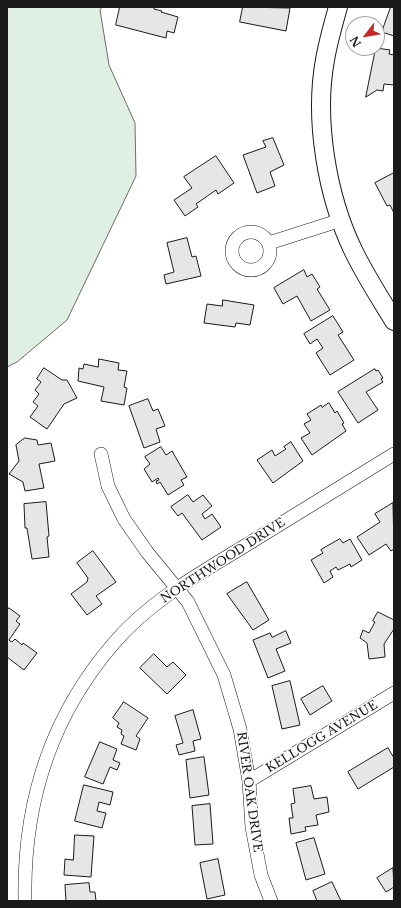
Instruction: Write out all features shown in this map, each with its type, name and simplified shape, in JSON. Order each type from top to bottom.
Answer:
[{"type":"main road","points":[[338,7],[325,62],[322,94],[322,126],[327,164],[332,191],[341,220],[353,250],[394,321]]},
{"type":"street","points":[[269,243],[341,220]]},
{"type":"street","name":"RIVER OAK DRIVE","points":[[101,454],[108,486],[124,519],[147,552],[188,602],[224,675],[240,729],[249,781],[252,827],[261,875],[271,901]]},
{"type":"street","name":"NORTHWOOD DRIVE","points":[[24,901],[24,872],[32,808],[38,780],[61,724],[75,697],[114,642],[143,614],[177,587],[394,454]]},
{"type":"street","name":"KELLOGG AVENUE","points":[[249,781],[394,693]]},
{"type":"green space","points":[[7,7],[102,7],[100,10],[109,65],[135,123],[136,176],[67,320],[17,362],[7,367]]},
{"type":"building","points":[[120,7],[154,7],[154,9],[162,11],[161,12],[178,17],[174,33],[167,31],[166,38],[116,25]]},
{"type":"building","points":[[243,7],[290,8],[286,31],[240,22]]},
{"type":"building","points":[[391,7],[394,7],[394,36],[385,33],[385,24]]},
{"type":"building","points":[[385,49],[390,50],[389,54],[394,55],[394,85],[384,84],[383,91],[377,90],[366,97],[374,56],[385,56]]},
{"type":"building","points":[[273,138],[284,165],[270,172],[275,186],[257,193],[243,155],[266,147],[263,141]]},
{"type":"building","points":[[216,156],[234,183],[218,194],[216,190],[196,204],[198,207],[185,216],[174,200],[192,188],[184,177]]},
{"type":"building","points":[[394,173],[394,213],[390,205],[387,206],[375,183]]},
{"type":"building","points":[[187,238],[192,257],[196,256],[201,276],[166,284],[164,275],[174,272],[167,243]]},
{"type":"building","points":[[304,270],[307,277],[312,274],[320,287],[317,289],[330,310],[311,321],[297,296],[283,304],[274,288]]},
{"type":"building","points":[[223,300],[254,305],[250,325],[236,323],[235,327],[204,323],[207,304],[222,306]]},
{"type":"building","points":[[333,316],[343,332],[338,335],[354,360],[330,375],[316,353],[323,348],[317,339],[310,344],[304,334]]},
{"type":"building","points":[[99,359],[119,363],[118,370],[127,371],[124,387],[127,388],[124,405],[101,401],[104,387],[78,381],[79,368],[83,369],[84,364],[98,367]]},
{"type":"building","points":[[44,368],[62,380],[67,380],[77,398],[64,404],[47,429],[30,417],[38,406],[33,402],[39,394],[35,390],[41,382],[37,379]]},
{"type":"building","points":[[375,369],[376,371],[378,370],[383,378],[381,379],[383,382],[366,392],[378,410],[358,423],[338,392]]},
{"type":"building","points":[[148,399],[153,411],[158,409],[165,426],[156,429],[160,442],[144,448],[129,406]]},
{"type":"building","points":[[329,403],[335,413],[337,411],[344,423],[342,424],[346,431],[312,455],[301,438],[310,433],[304,424],[311,420],[307,414],[321,405],[322,407]]},
{"type":"building","points":[[25,438],[37,440],[38,445],[51,443],[55,461],[39,464],[44,488],[25,491],[23,482],[9,474],[19,461],[16,445]]},
{"type":"building","points":[[291,442],[303,461],[273,483],[257,460],[272,450],[275,456],[286,449],[284,447]]},
{"type":"building","points":[[161,447],[166,455],[172,451],[187,477],[181,480],[184,485],[168,495],[160,482],[157,484],[156,481],[159,480],[158,478],[152,482],[144,469],[150,464],[145,457]]},
{"type":"building","points":[[188,495],[193,502],[203,495],[212,506],[202,514],[205,519],[212,514],[221,527],[202,540],[182,513],[178,516],[171,507]]},
{"type":"building","points":[[46,502],[49,557],[32,559],[27,528],[25,528],[24,504]]},
{"type":"building","points":[[393,503],[394,549],[391,551],[386,544],[369,555],[357,537],[380,522],[375,514]]},
{"type":"building","points":[[340,539],[343,543],[350,539],[362,560],[351,567],[350,564],[338,570],[336,567],[330,571],[333,577],[324,583],[311,560],[323,553],[321,550]]},
{"type":"building","points":[[93,551],[116,582],[96,596],[102,604],[87,615],[71,594],[87,582],[88,578],[77,563]]},
{"type":"building","points":[[247,582],[269,620],[253,630],[227,594]]},
{"type":"building","points":[[9,608],[20,616],[16,621],[20,624],[9,640],[12,642],[15,639],[22,645],[23,643],[37,653],[24,670],[7,657],[7,611]]},
{"type":"building","points":[[378,612],[394,620],[394,629],[384,644],[385,657],[369,659],[367,643],[360,638],[363,630],[369,633]]},
{"type":"building","points":[[286,631],[291,643],[276,649],[285,671],[268,678],[253,640],[270,633],[272,637]]},
{"type":"building","points":[[154,654],[167,667],[173,662],[186,675],[167,694],[140,668]]},
{"type":"building","points":[[290,681],[300,725],[282,729],[272,686]]},
{"type":"building","points":[[323,686],[332,701],[310,715],[301,699]]},
{"type":"building","points":[[124,702],[148,718],[136,736],[140,739],[136,750],[121,744],[124,736],[121,734],[122,730],[117,727],[119,723],[113,718]]},
{"type":"building","points":[[193,710],[201,739],[193,741],[195,751],[179,755],[176,745],[183,743],[175,716]]},
{"type":"building","points":[[100,742],[117,749],[113,760],[120,763],[117,770],[110,767],[103,784],[85,777]]},
{"type":"building","points":[[388,748],[394,758],[394,767],[358,789],[348,772]]},
{"type":"building","points":[[204,757],[209,795],[190,798],[186,760]]},
{"type":"building","points":[[84,785],[113,792],[110,805],[99,802],[97,811],[106,813],[102,828],[75,821]]},
{"type":"building","points":[[311,786],[314,799],[327,797],[329,812],[316,815],[318,825],[305,827],[306,831],[291,834],[289,818],[293,818],[291,804],[295,803],[293,789]]},
{"type":"building","points":[[210,804],[213,844],[195,845],[192,806]]},
{"type":"building","points":[[75,835],[94,836],[91,877],[64,875],[65,859],[73,860]]},
{"type":"building","points":[[314,838],[325,874],[306,880],[296,843]]},
{"type":"building","points":[[218,859],[225,895],[207,899],[200,863]]},
{"type":"building","points":[[393,868],[394,887],[386,892],[377,878]]},
{"type":"building","points":[[332,882],[341,901],[317,901],[313,891]]},
{"type":"building","points":[[89,883],[90,892],[95,892],[96,901],[66,901],[65,885]]}]
